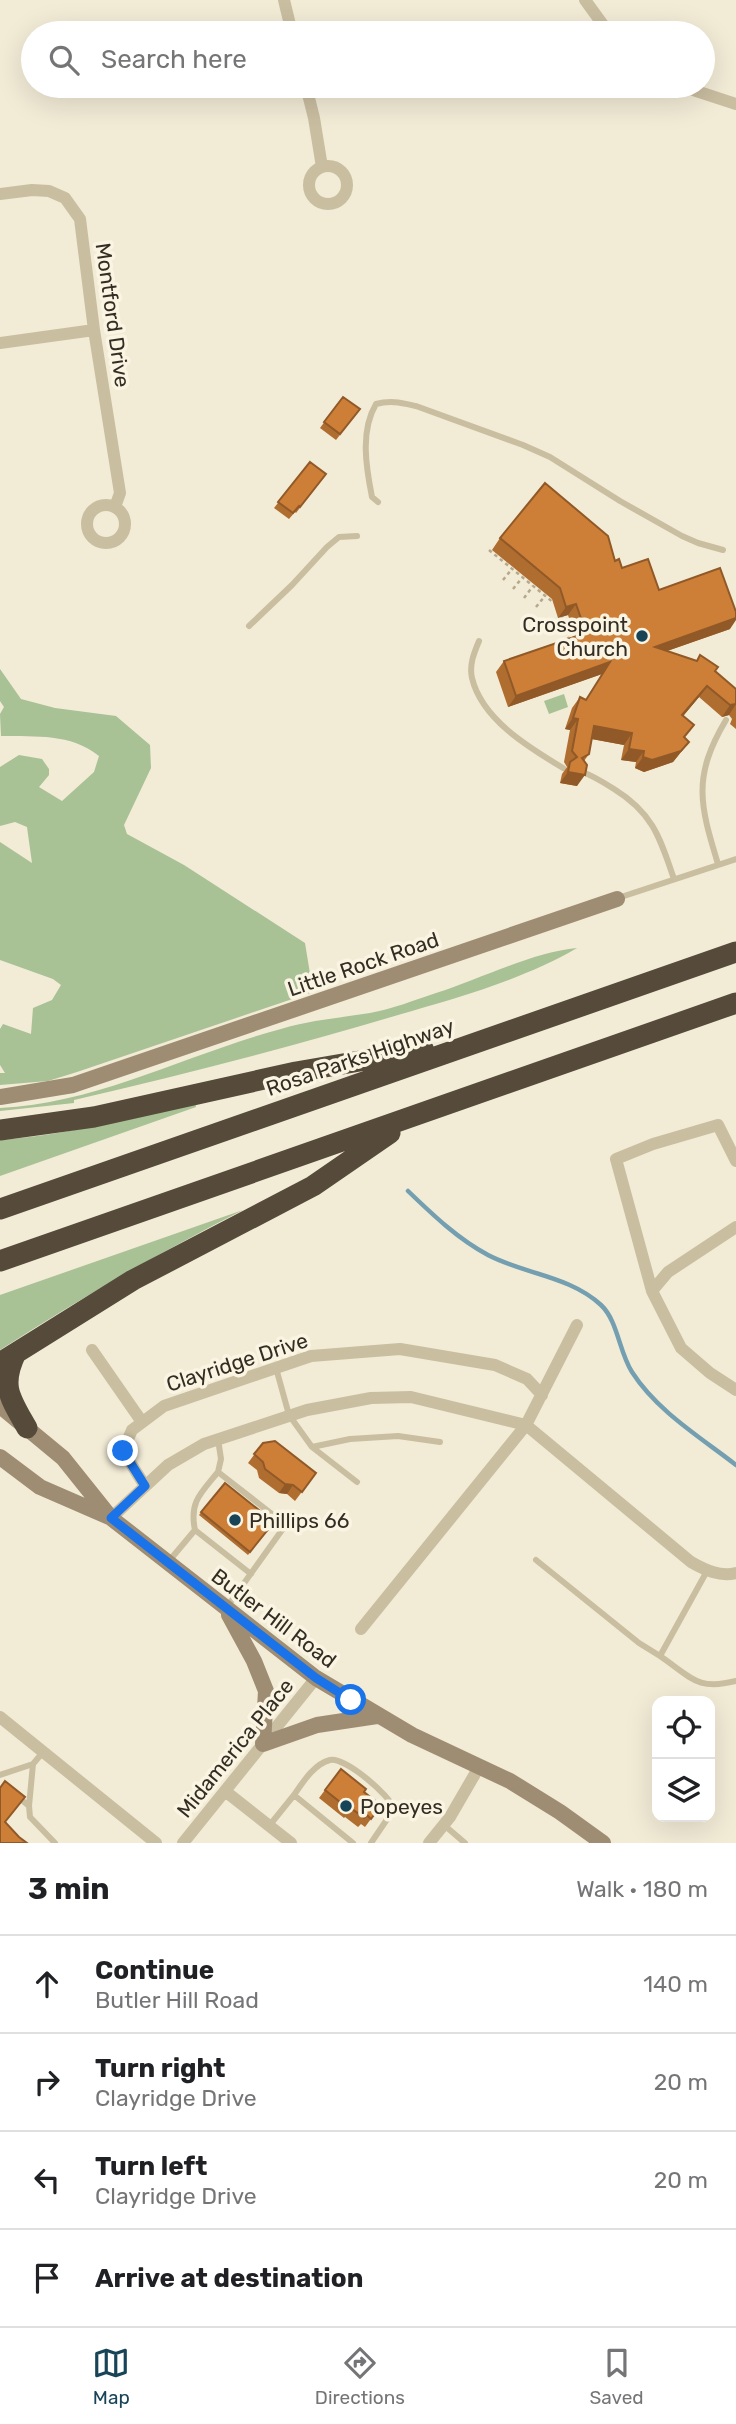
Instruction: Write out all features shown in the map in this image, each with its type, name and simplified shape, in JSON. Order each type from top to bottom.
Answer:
[{"type":"highway","name":"Rosa Parks Highway","points":[[0,1209],[736,952]]},
{"type":"highway","points":[[0,1261],[736,1003]]},
{"type":"highway","points":[[0,1130],[94,1116],[296,1072],[485,1040]]},
{"type":"highway","points":[[27,1428],[7,1389],[5,1376],[8,1358],[133,1280],[313,1186],[412,1117]]},
{"type":"main road","name":"Little Rock Road","points":[[0,1097],[73,1086],[617,899]]},
{"type":"main road","name":"Butler Hill Road","points":[[0,1406],[63,1458],[111,1518],[316,1678],[377,1716],[533,1795],[603,1843]]},
{"type":"main road","name":"Butler Hill Road","points":[[0,1457],[40,1487],[111,1518]]},
{"type":"main road","points":[[226,1608],[258,1669],[265,1691],[263,1744],[317,1726],[377,1716]]},
{"type":"street","points":[[284,0],[289,21]]},
{"type":"street","points":[[585,0],[600,21]]},
{"type":"street","points":[[715,97],[736,104]]},
{"type":"street","points":[[309,98],[322,167]]},
{"type":"street","name":"Montford Drive","points":[[0,194],[49,191],[65,198],[80,219],[94,330],[120,493],[115,507]]},
{"type":"street","points":[[0,344],[94,330]]},
{"type":"street","points":[[736,1161],[718,1125],[653,1143],[616,1159],[652,1291],[681,1348],[710,1373],[736,1390]]},
{"type":"street","points":[[652,1291],[668,1272],[736,1227]]},
{"type":"street","points":[[360,1629],[526,1425],[577,1325]]},
{"type":"street","name":"Clayridge Drive","points":[[145,1486],[123,1451],[132,1430],[142,1422],[164,1406],[311,1356],[400,1349],[495,1365],[527,1379],[542,1395]]},
{"type":"street","points":[[92,1350],[142,1422]]},
{"type":"street","points":[[111,1518],[168,1465],[204,1444],[289,1415],[371,1398],[411,1397],[526,1425],[691,1562],[707,1571],[729,1575],[736,1573]]},
{"type":"street","name":"Midamerica Place","points":[[183,1843],[316,1678]]},
{"type":"street","points":[[0,1717],[156,1843]]},
{"type":"street","points":[[429,1843],[466,1793],[479,1767]]},
{"type":"street","points":[[225,1791],[291,1843]]},
{"type":"lane","points":[[378,502],[372,496],[366,465],[368,421],[376,404],[398,402],[416,406],[540,452],[682,536],[698,544],[723,550]]},
{"type":"lane","points":[[249,626],[327,547],[340,537],[357,536]]},
{"type":"lane","points":[[479,641],[472,659],[472,678],[486,707],[502,725],[563,768]]},
{"type":"lane","points":[[718,864],[704,817],[701,791],[709,758],[726,720]]},
{"type":"lane","points":[[580,771],[624,796],[647,815],[659,836],[674,879]]},
{"type":"lane","name":"Little Rock Road","points":[[617,899],[736,859]]},
{"type":"lane","points":[[276,1368],[289,1415],[312,1447],[356,1482]]},
{"type":"lane","points":[[312,1447],[349,1439],[398,1436],[440,1443]]},
{"type":"lane","points":[[218,1439],[221,1459],[218,1472],[195,1500],[192,1516],[195,1530],[251,1574]]},
{"type":"lane","points":[[218,1472],[277,1518],[282,1530],[226,1608]]},
{"type":"lane","points":[[167,1562],[195,1530]]},
{"type":"lane","points":[[536,1560],[639,1643],[702,1684],[716,1686],[736,1681]]},
{"type":"lane","points":[[660,1657],[707,1571]]},
{"type":"lane","points":[[0,1775],[33,1764],[43,1752]]},
{"type":"lane","points":[[269,1826],[315,1768],[326,1761],[336,1759],[380,1789],[392,1802],[394,1809],[371,1843]]},
{"type":"lane","points":[[33,1764],[30,1817],[55,1843]]},
{"type":"lane","points":[[10,1792],[29,1806]]},
{"type":"lane","points":[[294,1795],[353,1843]]},
{"type":"lane","points":[[444,1825],[466,1843]]},
{"type":"path","points":[[489,550],[557,606]]},
{"type":"path","points":[[503,580],[512,569]]},
{"type":"path","points":[[513,589],[523,578]]},
{"type":"path","points":[[524,598],[533,586]]},
{"type":"path","points":[[536,607],[545,596]]},
{"type":"path","points":[[561,617],[570,643]]},
{"type":"path","points":[[550,628],[563,624]]},
{"type":"green space","points":[[0,669],[21,699],[55,708],[116,716],[150,745],[151,768],[124,825],[127,834],[184,865],[305,943],[313,992],[48,1081],[0,1085],[0,1073],[5,1073],[0,1065],[0,1029],[3,1024],[31,1034],[33,1008],[52,1000],[61,985],[53,979],[0,960],[0,842],[32,863],[27,827],[15,822],[0,826],[0,767],[19,755],[42,759],[49,769],[49,775],[39,787],[62,801],[94,772],[99,756],[77,743],[65,740],[1,736],[0,714],[4,707],[0,701]]},
{"type":"green space","points":[[564,694],[568,707],[549,714],[544,701]]},
{"type":"green space","points":[[577,948],[490,987],[318,1038],[74,1100],[74,1103],[0,1111],[0,1108],[37,1104],[108,1087],[246,1039],[292,1026],[387,1009],[525,960]]},
{"type":"green space","points":[[195,1102],[196,1107],[0,1176],[0,1140],[74,1130]]},
{"type":"green space","points":[[243,1210],[120,1277],[0,1350],[0,1295]]},
{"type":"building","points":[[343,397],[360,409],[340,434],[324,422]]},
{"type":"building","points":[[310,462],[326,474],[293,513],[278,502]]},
{"type":"building","name":"Crosspoint Church","points":[[545,483],[608,536],[615,561],[619,559],[622,568],[648,559],[659,590],[720,568],[736,618],[655,647],[697,661],[700,655],[718,667],[715,671],[736,689],[736,704],[730,705],[707,686],[682,715],[694,725],[684,737],[689,742],[681,751],[652,760],[643,757],[644,751],[629,749],[632,733],[594,726],[589,754],[582,758],[587,765],[585,775],[568,772],[570,762],[577,757],[572,751],[578,719],[573,718],[580,697],[586,700],[610,662],[516,696],[504,661],[586,633],[576,604],[566,607],[560,588],[500,538]]},
{"type":"building","points":[[275,1441],[316,1473],[302,1492],[293,1485],[285,1484],[265,1469],[263,1462],[254,1454],[263,1443]]},
{"type":"building","name":"Phillips 66","points":[[225,1483],[274,1522],[250,1552],[201,1512]]},
{"type":"building","points":[[341,1769],[366,1789],[364,1792],[377,1802],[375,1804],[379,1808],[371,1819],[367,1815],[364,1818],[351,1808],[350,1810],[325,1790]]},
{"type":"building","points":[[5,1781],[25,1797],[5,1822],[27,1843],[0,1843],[0,1788]]},
{"type":"waterway","points":[[408,1191],[446,1226],[477,1249],[502,1261],[561,1281],[589,1295],[601,1305],[611,1319],[628,1364],[642,1386],[680,1423],[736,1465]]},
{"type":"place","name":"Crosspoint Church","points":[[642,636]]},
{"type":"place","name":"Phillips 66","points":[[235,1520]]},
{"type":"place","name":"Popeyes","points":[[346,1806]]},
{"type":"route","points":[[123,1451],[145,1486],[111,1518],[316,1678],[351,1700]]}]
